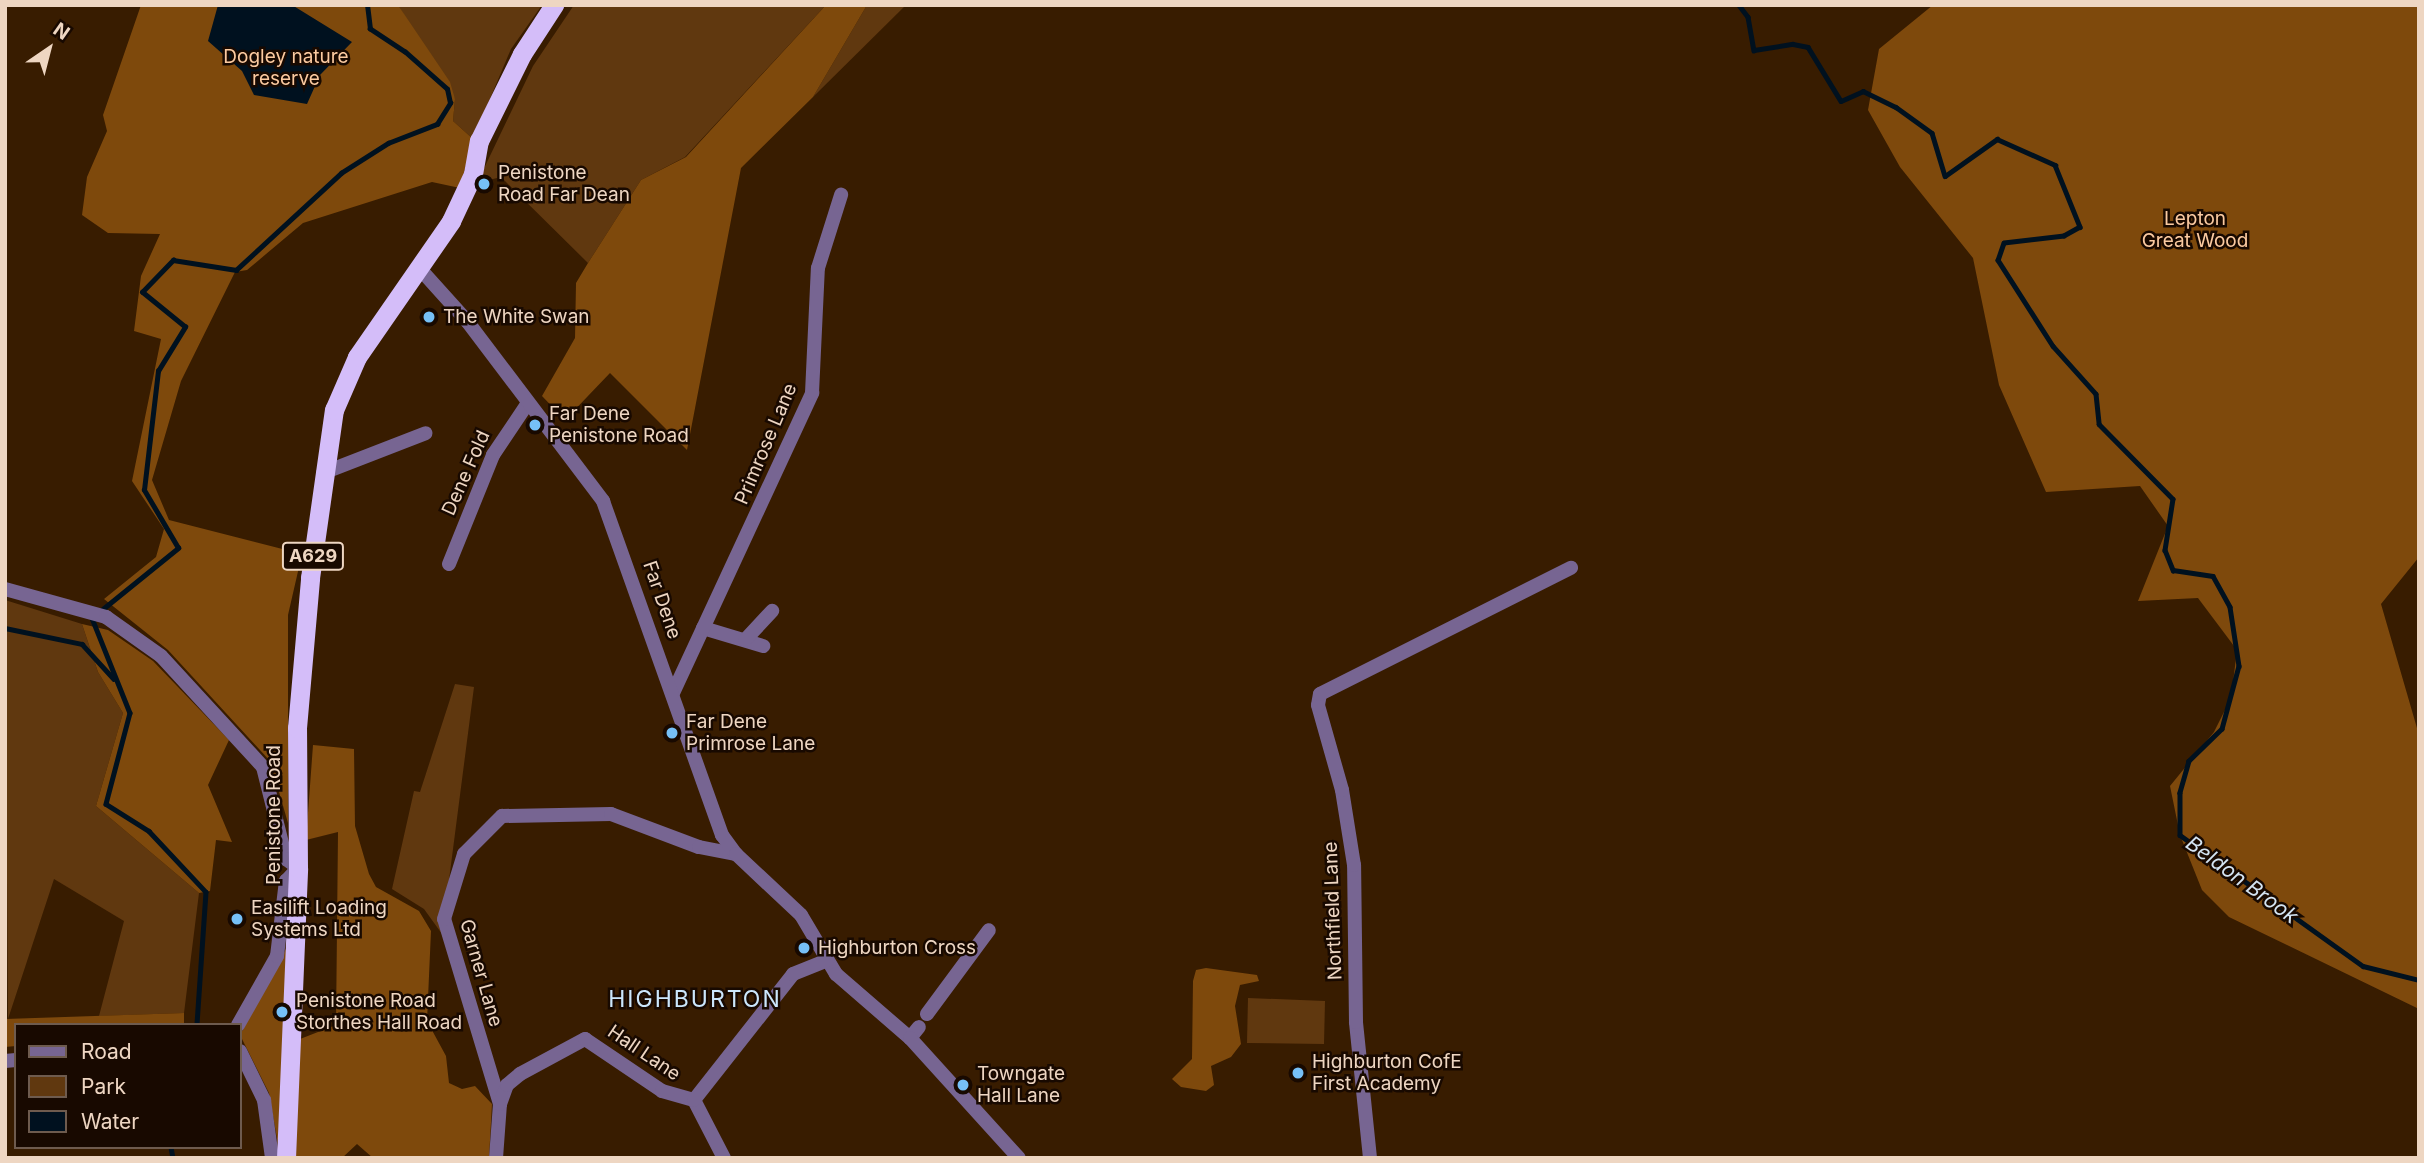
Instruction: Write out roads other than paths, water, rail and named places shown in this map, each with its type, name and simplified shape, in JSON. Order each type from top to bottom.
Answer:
[{"type":"highway","name":"Penistone Road","points":[[286,1158],[298,868],[297,728],[323,473],[334,410],[357,358],[421,270],[457,210],[473,174],[479,141],[522,54],[554,5]]},
{"type":"street","name":"Primrose Lane","points":[[673,693],[812,393],[818,268],[841,195]]},
{"type":"street","name":"Far Dene","points":[[421,270],[467,321],[591,483],[613,520],[710,808],[736,854],[801,915],[827,960],[850,988],[915,1032],[1019,1158]]},
{"type":"street","name":"Dene Fold","points":[[449,564],[494,455],[528,403]]},
{"type":"street","points":[[323,473],[426,433]]},
{"type":"street","name":"Northfield Lane","points":[[1370,1158],[1356,1022],[1354,865],[1342,790],[1318,705],[1320,694],[1571,568]]},
{"type":"street","points":[[5,589],[106,617],[161,656],[263,767],[286,859],[298,868],[286,881],[277,956],[239,1023]]},
{"type":"street","points":[[745,640],[772,611]]},
{"type":"street","points":[[703,628],[763,646]]},
{"type":"street","name":"Garner Lane","points":[[500,1104],[444,919],[464,855],[502,816],[611,814],[699,847],[736,854]]},
{"type":"street","points":[[928,1014],[989,930]]},
{"type":"street","name":"Hall Lane","points":[[500,1104],[513,1079],[585,1039],[662,1091],[694,1100],[793,974],[827,960]]},
{"type":"street","points":[[242,1055],[264,1100],[272,1158]]},
{"type":"street","points":[[694,1100],[724,1158]]},
{"type":"street","points":[[496,1158],[500,1104]]},
{"type":"water","points":[[218,5],[292,5],[352,42],[320,75],[307,104],[254,95],[242,71],[208,41]]},
{"type":"waterway","points":[[99,612],[178,548],[144,490],[158,371],[185,327],[142,292],[173,260],[236,270],[341,173],[388,143],[437,124],[450,103],[447,89],[405,52],[370,29],[367,5]]},
{"type":"waterway","name":"Beldon Brook","points":[[1739,5],[1748,17],[1754,50],[1793,44],[1808,47],[1841,101],[1863,91],[1896,107],[1932,133],[1945,176],[1997,139],[2055,165],[2080,227],[2064,236],[2004,243],[1998,260],[2053,346],[2096,394],[2099,424],[2173,499],[2165,550],[2173,570],[2213,576],[2230,607],[2239,666],[2222,729],[2189,761],[2180,793],[2180,835],[2363,966],[2419,980]]},
{"type":"waterway","points":[[92,618],[130,713],[106,804],[149,831],[206,892],[197,1023]]},
{"type":"waterway","points":[[5,628],[82,644],[114,679]]},
{"type":"waterway","points":[[171,1149],[173,1158]]},
{"type":"place","name":"Penistone Road Far Dean","points":[[484,184]]},
{"type":"place","name":"The White Swan","points":[[429,317]]},
{"type":"place","name":"Far Dene Penistone Road","points":[[535,425]]},
{"type":"place","name":"Far Dene Primrose Lane","points":[[672,733]]},
{"type":"place","name":"Easilift Loading Systems Ltd","points":[[237,919]]},
{"type":"place","name":"Highburton Cross","points":[[804,948]]},
{"type":"place","name":"Penistone Road Storthes Hall Road","points":[[282,1012]]},
{"type":"place","name":"Highburton CofE First Academy","points":[[1298,1073]]},
{"type":"place","name":"Towngate Hall Lane","points":[[963,1085]]},
{"type":"district","name":"HIGHBURTON","points":[[695,999]]},
{"type":"park label","name":"Dogley nature reserve","points":[[286,68]]},
{"type":"park label","name":"Lepton Great Wood","points":[[2195,230]]}]
